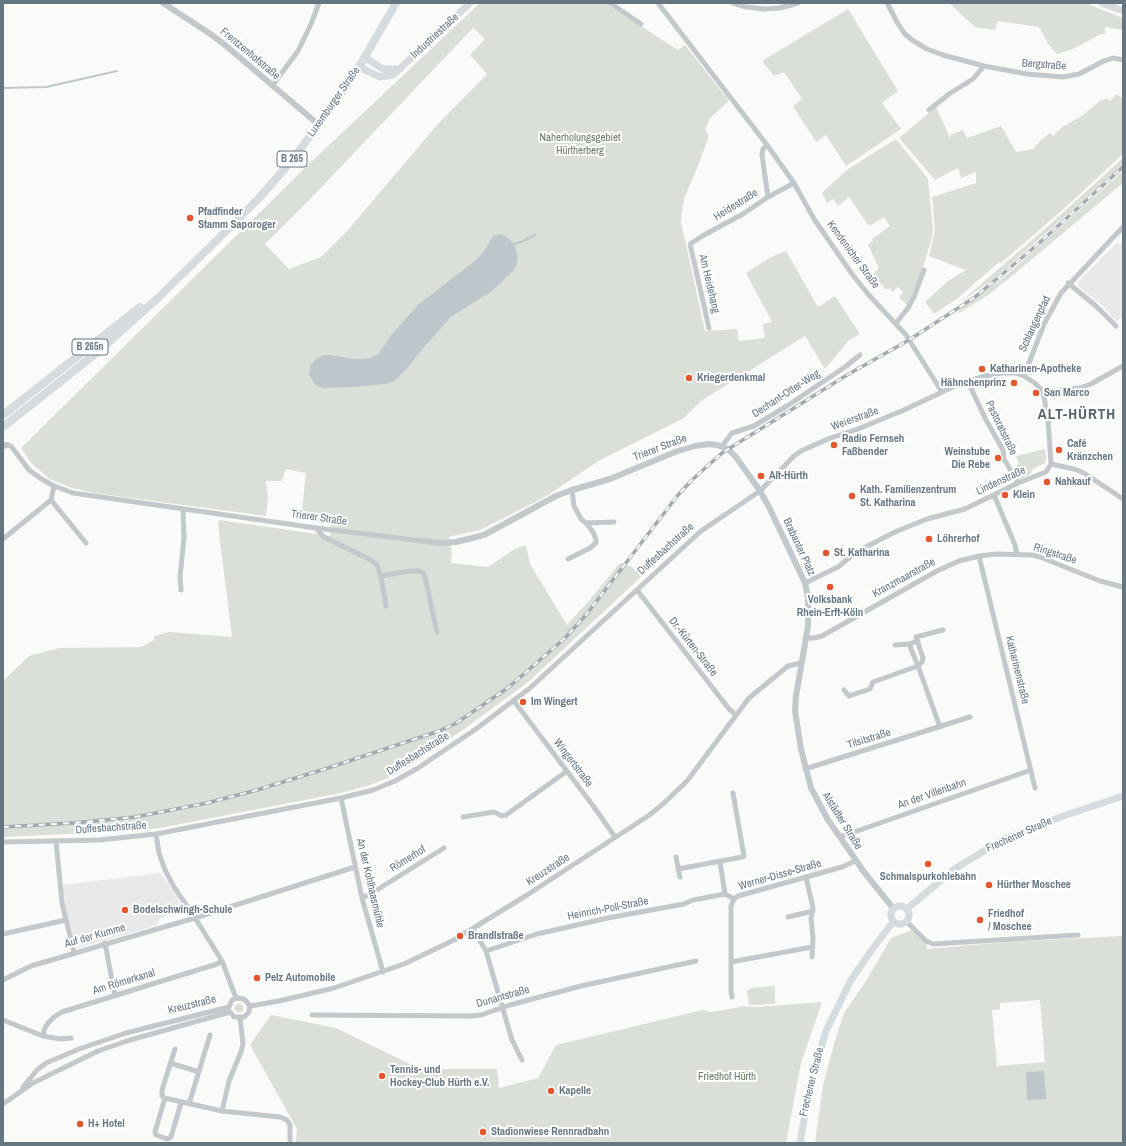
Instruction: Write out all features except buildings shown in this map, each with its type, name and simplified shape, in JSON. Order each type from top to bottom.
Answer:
[{"type":"main road","name":"Luxemburger Straße","points":[[177,278],[258,198],[292,159],[319,125],[359,67],[396,3]]},
{"type":"main road","name":"Industriestraße","points":[[359,67],[380,77],[393,75],[470,3]]},
{"type":"main road","points":[[1102,3],[1123,11]]},
{"type":"main road","points":[[364,57],[383,69],[400,69]]},
{"type":"main road","name":"B 265n","points":[[3,415],[177,278]]},
{"type":"main road","name":"B 265n","points":[[3,427],[99,351],[177,278]]},
{"type":"main road","name":"Frechener Straße","points":[[907,909],[953,870],[1002,840],[1066,815],[1123,796]]},
{"type":"main road","points":[[899,906],[907,909],[909,917],[906,921],[900,924],[892,920],[890,914],[893,908],[899,906]]},
{"type":"main road","name":"Frechener Straße","points":[[800,1143],[810,1085],[826,1031],[851,980],[871,951],[894,922]]},
{"type":"street","name":"Frentzenhofstraße","points":[[163,3],[209,33],[319,125]]},
{"type":"street","points":[[272,86],[298,51],[319,3]]},
{"type":"street","points":[[610,3],[640,24]]},
{"type":"street","name":"Kendenicher Straße","points":[[658,3],[767,145],[794,183],[814,219],[852,274],[911,342],[942,392]]},
{"type":"street","points":[[733,3],[746,7],[764,9],[780,8],[798,3]]},
{"type":"street","name":"Bergstraße","points":[[887,3],[904,33],[912,40],[943,55],[984,66],[1027,74],[1063,77],[1079,74],[1112,58],[1123,60]]},
{"type":"street","points":[[929,110],[949,94],[973,79],[984,66]]},
{"type":"street","points":[[767,145],[763,149],[762,155],[768,197]]},
{"type":"street","name":"Heidestraße","points":[[690,244],[794,183]]},
{"type":"street","name":"Schlangenpfad","points":[[1024,376],[1044,324],[1061,292],[1123,227]]},
{"type":"street","name":"Am Heidehang","points":[[690,244],[709,328]]},
{"type":"street","points":[[896,323],[914,298],[924,270]]},
{"type":"street","points":[[1068,283],[1096,306],[1116,326]]},
{"type":"street","name":"Dechant-Otter-Weg","points":[[722,446],[732,433],[754,426],[787,406],[845,367],[860,354]]},
{"type":"street","points":[[1044,392],[1080,388],[1091,384],[1123,366]]},
{"type":"street","name":"Weierstraße","points":[[760,491],[794,456],[801,451],[828,439],[858,429],[909,408],[942,392],[985,376],[1002,373],[1016,373],[1024,376]]},
{"type":"street","points":[[1024,376],[1044,392],[1048,420],[1051,464],[1063,465],[1084,473],[1123,499]]},
{"type":"street","name":"Pastoratstraße","points":[[968,382],[986,420],[1003,450],[1004,459],[1018,483]]},
{"type":"street","name":"Trierer Straße","points":[[5,445],[12,446],[29,470],[40,478],[54,486],[73,493],[316,528],[439,543],[456,542],[484,535],[556,496],[610,479],[675,452],[695,446],[710,444],[722,446]]},
{"type":"street","points":[[722,446],[728,449],[736,458],[760,491]]},
{"type":"street","name":"Lindenstraße","points":[[805,583],[838,567],[856,552],[895,532],[927,519],[965,509],[1018,483],[1046,472],[1051,464]]},
{"type":"street","points":[[3,539],[51,500],[54,486]]},
{"type":"street","points":[[568,559],[590,548],[596,543],[593,532],[586,522],[581,519],[574,506],[572,490]]},
{"type":"street","name":"Brabanter Platz","points":[[760,491],[805,583],[809,611],[806,638]]},
{"type":"street","name":"Duffesbachstraße","points":[[3,842],[99,840],[156,834],[341,798],[373,790],[395,781],[418,768],[514,701],[701,531],[760,491]]},
{"type":"street","name":"Ringstraße","points":[[994,494],[1015,544],[1017,554],[1040,557],[1100,581],[1123,587]]},
{"type":"street","points":[[51,500],[86,543]]},
{"type":"street","points":[[181,590],[180,577],[184,538],[183,509]]},
{"type":"street","points":[[586,522],[614,522]]},
{"type":"street","points":[[316,528],[324,537],[371,560],[377,566],[381,576],[386,606]]},
{"type":"street","name":"Kranzmaarstraße","points":[[806,638],[822,636],[937,571],[959,561],[979,556],[1017,554]]},
{"type":"street","name":"Katharinenstraße","points":[[979,556],[1035,788]]},
{"type":"street","points":[[381,576],[410,571],[419,571],[423,573],[437,632]]},
{"type":"street","name":"Dr.-Kürten-Straße","points":[[637,590],[728,709],[735,714]]},
{"type":"street","points":[[844,690],[849,696],[870,689],[873,682],[918,666],[922,662],[923,658],[916,637],[943,630]]},
{"type":"street","name":"Alstädter Straße","points":[[806,638],[796,696],[796,724],[805,769],[811,788],[818,802],[855,861],[893,908]]},
{"type":"street","points":[[895,645],[909,644],[918,641]]},
{"type":"street","points":[[909,644],[940,727]]},
{"type":"street","name":"Kreuzstraße","points":[[250,1006],[279,1001],[327,989],[404,964],[454,940],[562,873],[648,816],[676,792],[687,781],[735,714],[749,698],[788,666],[801,663]]},
{"type":"street","name":"Wingertstraße","points":[[514,701],[615,837]]},
{"type":"street","name":"Tilsitstraße","points":[[805,769],[970,717]]},
{"type":"street","name":"An der Villenbahn","points":[[840,837],[1031,770]]},
{"type":"street","points":[[463,817],[494,812],[497,812],[502,816],[506,816],[567,771]]},
{"type":"street","points":[[678,869],[720,862],[744,856],[734,793]]},
{"type":"street","name":"An der Kohlhaasmühle","points":[[341,798],[362,898],[383,972]]},
{"type":"street","points":[[156,834],[159,853],[165,870],[174,888],[222,961],[236,998]]},
{"type":"street","points":[[56,841],[59,883],[74,953]]},
{"type":"street","name":"Römerhof","points":[[362,898],[444,848]]},
{"type":"street","points":[[676,857],[680,878]]},
{"type":"street","name":"Werner-Disse-Straße","points":[[732,997],[731,906],[734,899],[738,896],[842,867],[855,861]]},
{"type":"street","points":[[720,862],[725,894],[734,899]]},
{"type":"street","name":"Auf der Kumme","points":[[3,980],[32,966],[105,943],[195,918],[355,867]]},
{"type":"street","points":[[806,877],[813,912],[811,918],[812,957]]},
{"type":"street","name":"Heinrich-Poll-Straße","points":[[486,951],[560,928],[684,904],[693,900],[725,894]]},
{"type":"street","points":[[788,917],[813,912]]},
{"type":"street","points":[[3,934],[66,920]]},
{"type":"street","points":[[906,921],[926,941],[934,944],[1078,935]]},
{"type":"street","points":[[472,929],[486,951],[512,1040],[522,1060]]},
{"type":"street","points":[[105,943],[115,996]]},
{"type":"street","points":[[731,962],[812,947]]},
{"type":"street","name":"Am Römerkanal","points":[[43,1036],[44,1030],[48,1023],[62,1012],[218,964],[222,961]]},
{"type":"street","name":"Dunantstraße","points":[[312,1014],[482,1015],[581,986],[696,961]]},
{"type":"street","points":[[236,998],[244,999],[250,1006],[248,1014],[240,1018],[234,1017],[230,1009],[232,1000],[236,998]]},
{"type":"street","name":"Kreuzstraße","points":[[20,1091],[37,1070],[46,1063],[79,1049],[126,1033],[230,1009]]},
{"type":"street","name":"Kreuzstraße","points":[[3,1104],[20,1091],[98,1051],[230,1009]]},
{"type":"street","points":[[222,1111],[228,1081],[243,1044],[240,1018]]},
{"type":"street","points":[[3,1020],[43,1036],[60,1039],[71,1038]]},
{"type":"street","points":[[189,1104],[210,1035]]},
{"type":"street","points":[[175,1049],[162,1090],[162,1096],[182,1103],[222,1111],[280,1117],[287,1120],[290,1125],[290,1143]]},
{"type":"street","points":[[170,1063],[199,1072]]},
{"type":"street","points":[[165,1098],[155,1132],[156,1135],[167,1139],[171,1137],[182,1103]]},
{"type":"shaded area","points":[[501,234],[507,237],[514,244],[518,257],[514,270],[491,292],[451,317],[405,371],[395,380],[387,384],[324,388],[317,386],[312,380],[309,375],[310,365],[323,355],[355,359],[371,358],[379,353],[391,335],[419,304],[476,260],[493,236]]},
{"type":"shaded area","points":[[1116,243],[1123,244],[1123,317],[1116,321],[1103,306],[1078,286],[1079,281]]},
{"type":"shaded area","name":"Bodelschwingh-Schule","points":[[161,873],[184,909],[182,912],[160,918],[158,925],[78,948],[74,946],[67,917],[62,885]]},
{"type":"shaded area","points":[[1044,1071],[1046,1099],[1027,1100],[1026,1072]]},
{"type":"green space","name":"Naherholungsgebiet Hürtherberg","points":[[480,3],[605,3],[678,50],[685,45],[729,101],[710,118],[705,130],[709,136],[684,199],[682,212],[681,222],[705,331],[737,329],[739,341],[765,338],[763,324],[772,322],[746,273],[771,257],[786,251],[818,307],[835,296],[860,334],[849,340],[825,369],[805,336],[701,401],[684,418],[600,460],[545,497],[480,530],[449,537],[452,553],[451,563],[488,567],[515,549],[526,545],[530,564],[567,625],[620,563],[632,567],[641,577],[527,683],[467,727],[393,776],[370,785],[341,793],[160,828],[131,831],[3,837],[3,681],[29,656],[59,648],[141,647],[154,640],[154,636],[169,632],[232,637],[218,525],[219,520],[330,536],[331,524],[301,520],[306,473],[286,469],[282,481],[266,481],[268,498],[266,516],[94,493],[72,488],[50,479],[32,464],[21,448],[310,163]],"holes":[[[473,28],[485,39],[470,55],[487,74],[437,125],[348,230],[321,257],[289,269],[265,244],[314,195]],[[493,236],[491,292],[451,317],[405,371],[387,384],[357,387],[324,388],[309,375],[310,365],[314,361],[331,355],[355,359],[371,358],[379,353],[391,335],[476,260]]]},
{"type":"green space","points":[[949,3],[1085,3],[1123,18],[1123,30],[1105,27],[1105,34],[1099,35],[1073,49],[1057,54],[1049,45],[1039,27],[998,21],[995,30],[975,27]]},
{"type":"green space","points":[[848,9],[898,91],[882,103],[901,129],[846,166],[826,135],[816,142],[793,106],[802,99],[784,72],[774,76],[762,61]]},
{"type":"green space","points":[[1117,94],[1123,99],[1123,154],[1068,205],[1001,263],[999,262],[958,298],[934,314],[925,302],[948,281],[966,270],[929,256],[935,230],[932,197],[976,183],[976,172],[961,178],[958,168],[935,180],[899,138],[936,107],[951,140],[950,135],[963,130],[967,138],[1001,126],[1016,152],[1033,149],[1050,133],[1053,136],[1062,127],[1082,116],[1102,99],[1103,100],[1106,98],[1110,101]]},
{"type":"green space","points":[[896,139],[928,179],[933,230],[916,291],[907,305],[899,298],[903,292],[898,287],[892,292],[890,288],[886,290],[873,274],[879,268],[868,245],[873,241],[872,239],[890,226],[884,217],[869,226],[849,197],[838,206],[833,199],[827,203],[822,193],[848,169]]},
{"type":"green space","points":[[1123,158],[1123,165],[992,280],[959,303],[1046,228]]},
{"type":"green space","points":[[1123,171],[1123,183],[1007,280],[988,295],[959,313],[958,311],[1009,273]]},
{"type":"green space","points":[[1045,449],[1045,463],[1033,469],[1030,474],[1019,480],[1013,468],[1019,464],[1016,456]]},
{"type":"green space","points":[[912,930],[927,945],[927,949],[1007,942],[1123,936],[1123,1143],[815,1143],[823,1085],[844,1013],[866,981],[891,938]],"holes":[[[1040,1000],[1045,1062],[997,1066],[992,1010],[1000,1009],[1000,1003]]]},
{"type":"green space","points":[[775,986],[775,1004],[749,1005],[747,991],[751,988]]},
{"type":"green space","name":"Friedhof Hürth","points":[[822,1002],[801,1063],[786,1143],[296,1143],[297,1129],[250,1045],[271,1015],[336,1028],[420,1069],[497,1069],[499,1088],[538,1078],[556,1045],[703,1010],[710,1012],[741,1006],[756,1007]]},
{"type":"green space","points":[[237,1004],[241,1004],[243,1008],[241,1012],[237,1012],[235,1010],[235,1006]]},
{"type":"waterway","points":[[3,88],[46,87],[117,71]]},
{"type":"waterway","points":[[514,244],[535,235]]},
{"type":"railway","points":[[3,827],[73,823],[135,817],[207,803],[257,790],[325,769],[439,731],[455,724],[509,687],[564,639],[586,615],[678,495],[722,453],[847,375],[909,340],[975,297],[1037,245],[1123,167]]},
{"type":"place","name":"Pfadfinder Stamm Saporoger","points":[[190,218]]},
{"type":"place","name":"Katharinen-Apotheke","points":[[982,369]]},
{"type":"place","name":"Kriegerdenkmal","points":[[689,378]]},
{"type":"place","name":"Hähnchenprinz","points":[[1014,383]]},
{"type":"place","name":"San Marco","points":[[1036,393]]},
{"type":"place","name":"Radio Fernseh Faßbender","points":[[834,445]]},
{"type":"place","name":"Café Kränzchen","points":[[1059,450]]},
{"type":"place","name":"Weinstube Die Rebe","points":[[998,458]]},
{"type":"place","name":"Alt-Hürth","points":[[761,476]]},
{"type":"place","name":"Nahkauf","points":[[1047,482]]},
{"type":"place","name":"Klein","points":[[1005,495]]},
{"type":"place","name":"Kath. Familienzentrum St. Katharina","points":[[852,496]]},
{"type":"place","name":"Löhrerhof","points":[[929,539]]},
{"type":"place","name":"St. Katharina","points":[[826,553]]},
{"type":"place","name":"Volksbank Rhein-Erft-Köln","points":[[830,587]]},
{"type":"place","name":"Im Wingert","points":[[523,702]]},
{"type":"place","name":"Schmalspurkohlebahn","points":[[928,864]]},
{"type":"place","name":"Hürther Moschee","points":[[989,885]]},
{"type":"place","name":"Bodelschwingh-Schule","points":[[125,910]]},
{"type":"place","name":"Friedhof / Moschee","points":[[980,920]]},
{"type":"place","name":"Brandlstraße","points":[[460,936]]},
{"type":"place","name":"Pelz Automobile","points":[[257,978]]},
{"type":"place","name":"Tennis- und Hockey-Club Hürth e.V.","points":[[382,1076]]},
{"type":"place","name":"Kapelle","points":[[551,1091]]},
{"type":"place","name":"H+ Hotel","points":[[80,1124]]},
{"type":"place","name":"Stadionwiese Rennradbahn","points":[[483,1132]]},
{"type":"district","name":"ALT-HÜRTH","points":[[1077,415]]}]
